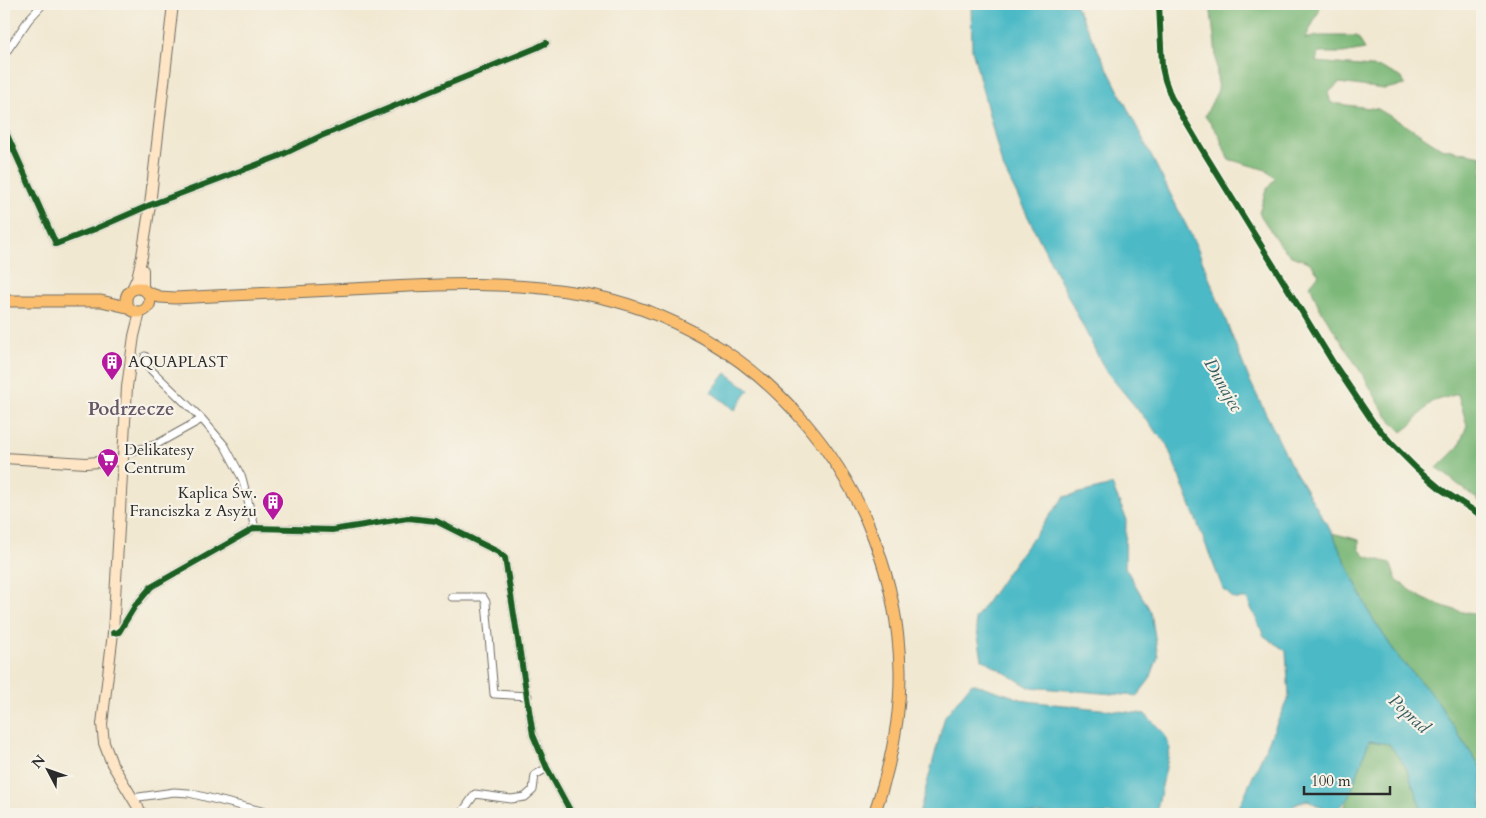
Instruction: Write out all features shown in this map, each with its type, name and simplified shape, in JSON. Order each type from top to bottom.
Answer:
[{"type":"main road","points":[[4,301],[101,301],[123,297],[138,300],[471,284],[548,289],[612,300],[661,317],[698,335],[751,370],[790,406],[820,441],[837,465],[851,488],[868,523],[892,600],[898,639],[900,671],[898,714],[891,760],[874,814]]},
{"type":"street","points":[[4,54],[29,19],[43,4]]},
{"type":"street","points":[[142,814],[112,764],[104,744],[102,713],[113,633],[127,387],[134,336],[132,323],[138,300],[173,4]]},
{"type":"street","points":[[4,128],[56,244],[150,205],[277,157],[321,136],[546,43]]},
{"type":"street","points":[[145,356],[148,367],[202,419],[225,446],[242,478],[255,528]]},
{"type":"street","points":[[4,458],[86,463],[123,457],[157,444],[202,419]]},
{"type":"street","points":[[113,633],[119,632],[135,606],[151,587],[255,528],[332,530],[408,518],[436,521],[498,552],[505,558],[533,735],[547,768],[572,814]]},
{"type":"street","points":[[452,597],[483,597],[486,602],[494,694],[528,696]]},
{"type":"street","points":[[461,814],[475,794],[511,799],[525,797],[533,790],[535,775],[547,768]]},
{"type":"street","points":[[133,800],[139,797],[174,792],[189,793],[274,814]]},
{"type":"green space","points":[[1210,4],[1319,4],[1319,11],[1305,39],[1317,36],[1357,36],[1365,49],[1343,53],[1318,53],[1316,62],[1382,68],[1402,78],[1405,85],[1384,89],[1339,83],[1328,93],[1331,103],[1378,109],[1441,148],[1482,156],[1482,503],[1437,468],[1459,446],[1467,425],[1458,394],[1431,402],[1411,425],[1402,432],[1386,415],[1319,307],[1310,285],[1319,274],[1309,262],[1291,256],[1279,244],[1259,213],[1266,190],[1275,179],[1266,170],[1228,159],[1219,135],[1205,116],[1218,90]]},
{"type":"green space","points":[[1332,533],[1359,540],[1359,549],[1365,556],[1390,563],[1397,581],[1424,599],[1461,612],[1482,615],[1482,770],[1435,698],[1399,658],[1371,616]]},
{"type":"green space","points":[[1369,740],[1389,744],[1406,767],[1423,814],[1342,814]]},
{"type":"water","points":[[971,4],[1075,4],[1196,245],[1249,379],[1290,463],[1332,533],[1371,616],[1399,658],[1435,698],[1482,770],[1482,814],[1423,814],[1406,767],[1389,744],[1369,741],[1349,798],[1332,814],[1308,800],[1296,804],[1286,814],[1236,814],[1289,696],[1286,651],[1264,636],[1247,599],[1234,599],[1223,589],[1167,445],[1105,370],[1002,165],[972,49]]},
{"type":"water","points":[[726,373],[749,390],[735,410],[711,392]]},
{"type":"water","points":[[1112,485],[1126,518],[1125,567],[1151,612],[1158,657],[1150,679],[1137,696],[1029,687],[982,659],[975,619],[1016,560],[1064,497]]},
{"type":"water","points":[[972,683],[1027,701],[1145,714],[1164,733],[1170,749],[1156,814],[919,814],[945,716]]},
{"type":"cycle path","points":[[1159,4],[1162,67],[1171,97],[1334,364],[1373,422],[1392,444],[1442,490],[1482,516]]},
{"type":"cycle path","points":[[4,128],[56,244],[150,205],[277,157],[321,136],[546,43]]},
{"type":"cycle path","points":[[113,633],[119,632],[135,606],[151,587],[255,528],[332,530],[408,518],[436,521],[498,552],[505,558],[533,735],[547,768],[572,814]]},
{"type":"place","name":"AQUAPLAST","points":[[112,381]]},
{"type":"place","name":"Delikatesy Centrum","points":[[108,478]]},
{"type":"place","name":"Kaplica Św. Franciszka z Asyżu","points":[[273,521]]},
{"type":"district","name":"Podrzecze","points":[[131,409]]},
{"type":"water label","name":"Dunajec","points":[[1223,385]]},
{"type":"water label","name":"Poprad","points":[[1409,714]]}]
